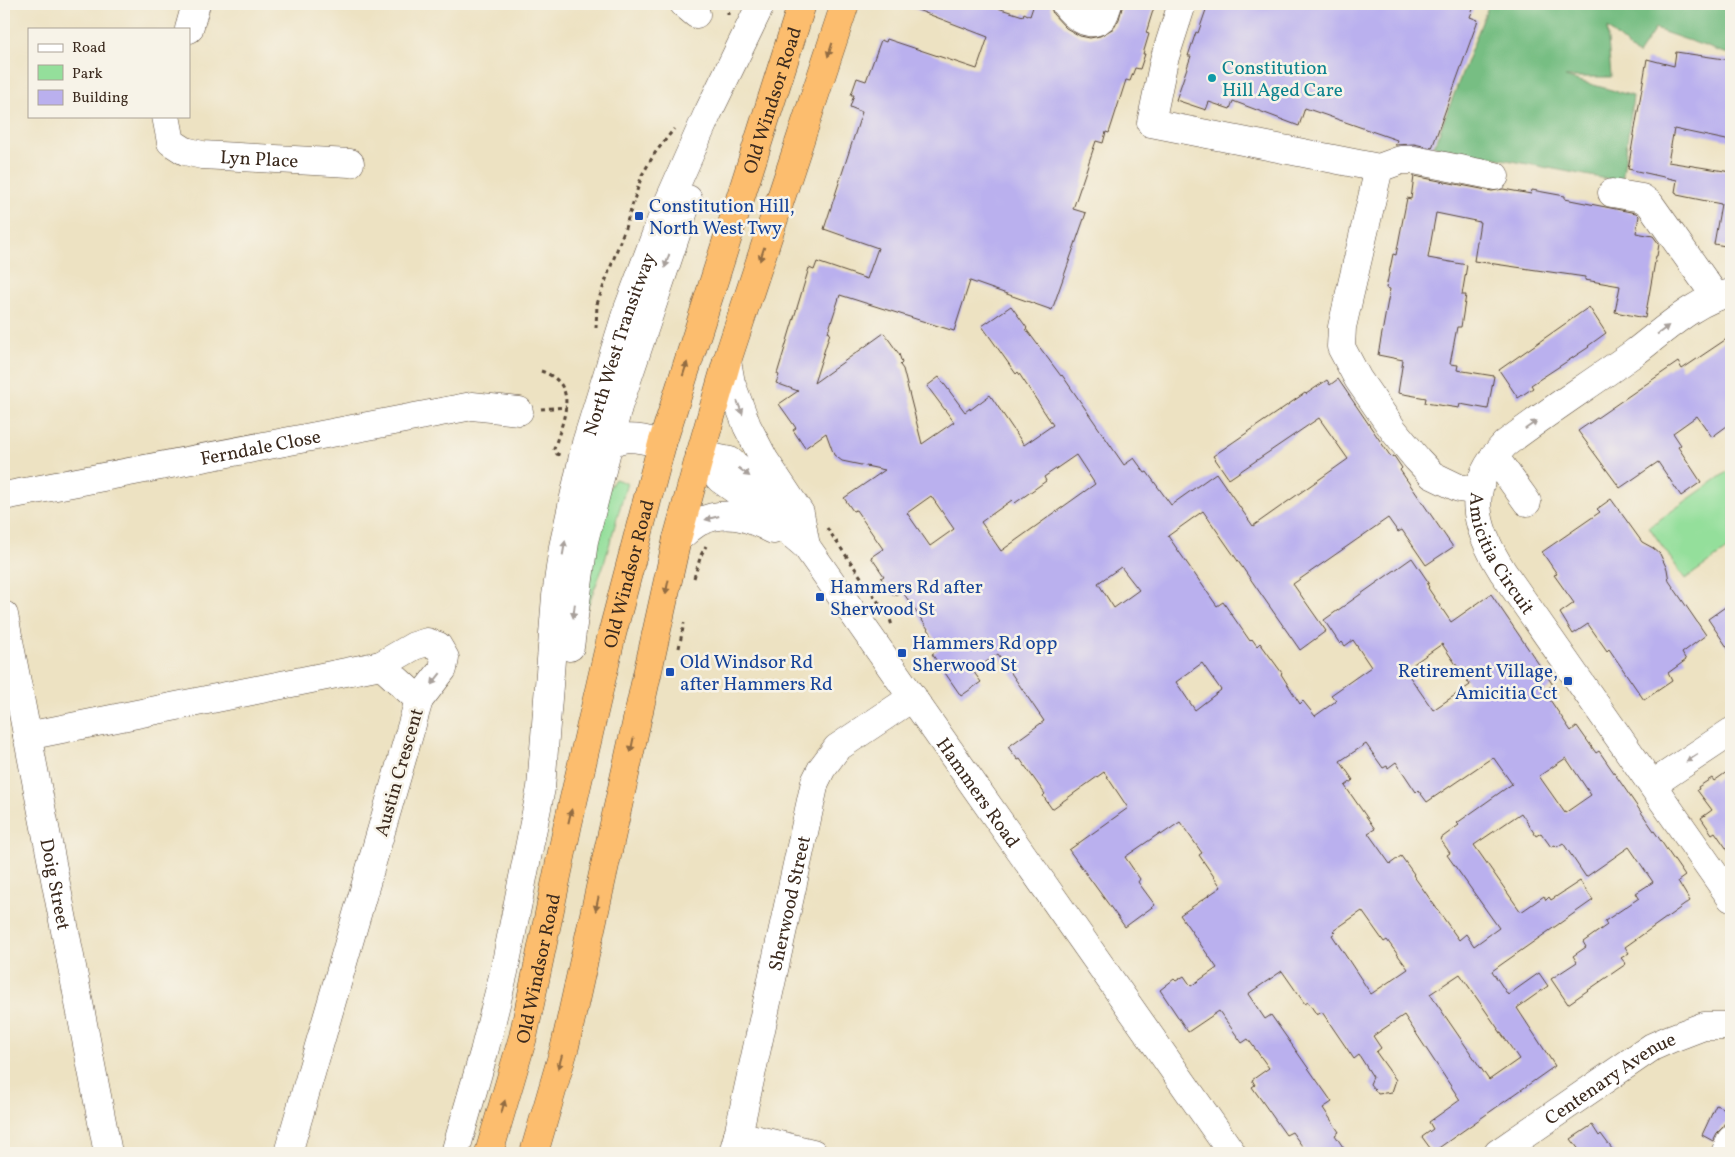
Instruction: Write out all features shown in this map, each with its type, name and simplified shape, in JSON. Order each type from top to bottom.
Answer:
[{"type":"highway","name":"Old Windsor Road","points":[[489,1153],[523,1036],[572,805],[612,634],[662,444],[802,4]]},
{"type":"highway","name":"Old Windsor Road","points":[[534,1153],[564,1046],[677,539],[727,361],[845,4]]},
{"type":"highway","points":[[662,444],[700,455]]},
{"type":"street","points":[[189,28],[196,4]]},
{"type":"street","name":"North West Transitway","points":[[541,788],[556,596],[563,548],[586,443],[626,314],[678,177],[761,4]]},
{"type":"street","name":"North West Transitway","points":[[541,788],[564,701],[584,541],[618,406],[691,189],[709,142],[755,41],[767,4]]},
{"type":"street","points":[[1065,4],[1075,16],[1088,22],[1100,20],[1108,4]]},
{"type":"street","points":[[1182,4],[1164,60],[1151,123],[1379,168],[1401,160],[1414,160],[1495,176]]},
{"type":"street","name":"Lyn Place","points":[[168,129],[185,151],[202,156],[350,163]]},
{"type":"street","points":[[1379,168],[1342,327],[1341,347],[1358,380],[1394,430],[1432,475],[1459,488],[1478,491]]},
{"type":"street","points":[[1612,193],[1642,198],[1650,204],[1723,295]]},
{"type":"street","name":"Amicitia Circuit","points":[[1723,295],[1684,315],[1505,444],[1486,468],[1478,491],[1477,508],[1480,526],[1487,545],[1497,563],[1731,898]]},
{"type":"street","points":[[727,361],[731,383],[747,426],[764,459],[800,513],[806,546]]},
{"type":"street","name":"Ferndale Close","points":[[4,496],[472,406],[519,410]]},
{"type":"street","name":"North West Transitway","points":[[574,498],[588,465],[608,444],[625,438],[662,444]]},
{"type":"street","name":"North West Transitway","points":[[598,485],[609,471],[629,456],[662,444]]},
{"type":"street","name":"Hammers Road","points":[[700,455],[720,478],[762,509],[806,546],[1232,1153]]},
{"type":"street","points":[[1494,456],[1527,502]]},
{"type":"street","points":[[677,539],[698,522],[716,516],[733,515],[752,519],[806,546]]},
{"type":"street","name":"Doig Street","points":[[4,615],[108,1153]]},
{"type":"street","points":[[27,736],[381,665],[414,646],[427,642],[438,646],[445,658],[443,670],[419,700]]},
{"type":"street","name":"Austin Crescent","points":[[288,1153],[419,700],[381,665]]},
{"type":"street","name":"Sherwood Street","points":[[736,1144],[815,782],[822,768],[838,748],[913,697]]},
{"type":"street","points":[[1652,784],[1731,732]]},
{"type":"street","points":[[455,1153],[484,1052],[504,972],[541,788]]},
{"type":"street","name":"Centenary Avenue","points":[[1498,1153],[1652,1048],[1704,1026],[1731,1026]]},
{"type":"street","points":[[1725,1153],[1731,1140]]},
{"type":"street","points":[[736,1144],[813,1153]]},
{"type":"path","points":[[541,371],[558,380],[564,389],[567,399],[554,449],[557,454],[562,455]]},
{"type":"path","points":[[693,581],[701,555],[708,543]]},
{"type":"path","points":[[678,650],[685,615]]},
{"type":"green space","points":[[1489,4],[1731,4],[1731,50],[1728,54],[1655,29],[1638,55],[1607,28],[1611,77],[1565,77],[1633,96],[1622,182],[1434,146]]},
{"type":"green space","points":[[1731,469],[1731,547],[1685,579],[1649,527]]},
{"type":"green space","points":[[615,479],[627,483],[603,567],[583,618],[602,499]]},
{"type":"building","points":[[907,4],[985,4],[1023,16],[1024,13],[1030,16],[1034,4],[1050,4],[1053,14],[1066,28],[1080,36],[1090,38],[1100,36],[1114,28],[1119,19],[1123,4],[1155,4],[1146,33],[1149,34],[1140,69],[1135,68],[1130,81],[1126,80],[1109,133],[1106,132],[1103,143],[1096,141],[1073,209],[1086,213],[1052,310],[970,281],[954,331],[840,295],[814,383],[884,333],[899,354],[902,363],[900,365],[903,369],[922,444],[954,422],[927,386],[939,377],[965,412],[990,395],[1024,445],[1053,425],[1018,372],[1016,374],[982,326],[1011,306],[1026,329],[1062,375],[1124,465],[1134,458],[1145,473],[1147,472],[1171,505],[1216,473],[1253,526],[1348,459],[1319,418],[1229,479],[1213,456],[1305,393],[1327,380],[1330,385],[1338,379],[1391,457],[1394,456],[1402,468],[1400,470],[1453,547],[1426,565],[1402,530],[1398,532],[1388,518],[1293,584],[1326,631],[1300,650],[1203,511],[1168,536],[1217,606],[1223,602],[1250,641],[1252,639],[1257,646],[1260,643],[1282,673],[1300,704],[1303,701],[1315,716],[1336,701],[1331,695],[1371,667],[1353,640],[1345,646],[1342,642],[1340,644],[1324,620],[1412,558],[1429,583],[1427,584],[1428,588],[1451,622],[1491,594],[1553,685],[1544,691],[1571,731],[1577,726],[1596,753],[1599,751],[1685,876],[1678,881],[1690,901],[1625,947],[1629,953],[1621,958],[1626,964],[1568,1004],[1551,979],[1577,962],[1573,956],[1586,947],[1583,942],[1607,925],[1605,921],[1639,898],[1636,893],[1653,882],[1629,847],[1586,877],[1563,843],[1557,847],[1555,845],[1551,847],[1541,833],[1536,836],[1521,813],[1474,845],[1521,912],[1544,896],[1546,900],[1549,897],[1551,900],[1580,881],[1593,900],[1492,971],[1508,995],[1539,973],[1548,986],[1517,1008],[1555,1066],[1433,1152],[1422,1137],[1433,1129],[1429,1122],[1460,1100],[1404,1015],[1373,1036],[1381,1048],[1376,1052],[1396,1080],[1392,1092],[1378,1094],[1370,1084],[1373,1077],[1359,1055],[1354,1059],[1322,1012],[1317,1015],[1308,1002],[1305,1004],[1282,971],[1248,994],[1265,1019],[1271,1015],[1332,1102],[1323,1108],[1339,1132],[1335,1135],[1347,1153],[1307,1153],[1292,1132],[1286,1135],[1252,1087],[1255,1085],[1252,1080],[1269,1068],[1248,1039],[1242,1043],[1219,1011],[1188,1032],[1160,990],[1174,979],[1176,981],[1184,976],[1191,986],[1217,968],[1180,915],[1221,887],[1199,855],[1202,853],[1180,822],[1125,857],[1140,879],[1138,882],[1155,905],[1125,927],[1069,850],[1128,808],[1104,772],[1052,809],[1043,796],[1045,794],[1020,759],[1018,760],[1008,747],[1044,721],[998,654],[973,671],[981,682],[961,696],[932,654],[941,648],[902,591],[894,596],[881,578],[884,576],[871,557],[883,549],[856,510],[853,511],[844,498],[885,470],[842,461],[834,455],[826,433],[805,448],[793,430],[796,428],[779,404],[798,391],[776,383],[779,375],[777,374],[809,268],[814,270],[817,262],[867,279],[878,248],[824,229],[862,112],[850,107],[854,95],[851,95],[857,78],[866,81],[881,40],[886,42],[887,39],[977,69],[988,37],[907,6]],"holes":[[[1076,455],[1095,484],[1001,551],[981,522],[1012,500],[1015,503],[1046,481],[1044,477]],[[931,496],[954,529],[930,546],[907,513]],[[1121,567],[1139,590],[1114,608],[1098,583]],[[1442,644],[1470,685],[1433,710],[1405,670]],[[1202,663],[1221,690],[1195,710],[1176,682]],[[1366,744],[1383,768],[1387,766],[1388,768],[1396,762],[1416,792],[1418,790],[1427,802],[1493,757],[1512,784],[1457,823],[1459,825],[1440,839],[1450,853],[1447,855],[1499,928],[1474,946],[1466,934],[1459,940],[1401,856],[1390,864],[1368,833],[1375,829],[1345,786],[1353,780],[1340,761]],[[1566,758],[1591,795],[1565,813],[1539,776]],[[1362,911],[1384,942],[1387,940],[1408,969],[1371,994],[1332,935],[1335,933],[1333,931]],[[1460,974],[1519,1059],[1489,1080],[1430,994]]]},
{"type":"building","points":[[1208,4],[1475,4],[1470,17],[1478,20],[1432,148],[1414,144],[1395,145],[1397,140],[1305,108],[1299,126],[1233,101],[1230,109],[1209,102],[1206,110],[1176,100],[1191,56],[1188,56],[1196,32],[1198,33]]},
{"type":"building","points":[[1676,52],[1731,60],[1731,141],[1674,129],[1668,162],[1731,172],[1731,247],[1714,244],[1721,204],[1677,195],[1675,192],[1677,180],[1628,169],[1647,59],[1674,66]]},
{"type":"building","points":[[1414,176],[1492,191],[1503,189],[1531,194],[1532,190],[1565,196],[1565,199],[1636,213],[1639,216],[1636,233],[1653,236],[1659,244],[1645,318],[1615,312],[1620,286],[1585,280],[1585,277],[1474,261],[1480,222],[1436,213],[1428,258],[1467,265],[1462,295],[1466,295],[1461,327],[1457,327],[1450,364],[1458,365],[1457,370],[1494,376],[1488,409],[1460,404],[1459,408],[1425,403],[1426,398],[1398,393],[1403,360],[1378,355],[1390,289],[1386,288],[1393,254],[1396,255],[1407,198],[1411,199]]},
{"type":"building","points":[[1589,307],[1606,333],[1589,347],[1531,385],[1533,388],[1518,398],[1499,370]]},
{"type":"building","points":[[1731,336],[1731,423],[1712,437],[1697,416],[1673,433],[1681,445],[1678,447],[1701,482],[1681,496],[1658,462],[1620,488],[1578,431],[1678,362],[1682,369]]},
{"type":"building","points":[[1611,499],[1642,542],[1660,554],[1667,569],[1669,581],[1706,635],[1682,653],[1686,660],[1668,673],[1672,681],[1644,700],[1609,649],[1607,651],[1588,624],[1573,634],[1560,613],[1574,603],[1554,575],[1557,574],[1542,552],[1600,512],[1597,509]]},
{"type":"building","points":[[1731,603],[1731,653],[1708,619]]},
{"type":"building","points":[[1731,769],[1731,855],[1715,832],[1712,834],[1701,818],[1712,810],[1697,790],[1699,789],[1698,787],[1712,778],[1714,781]]},
{"type":"building","points":[[1716,1105],[1731,1112],[1713,1141],[1702,1135]]},
{"type":"building","points":[[1592,1125],[1599,1136],[1601,1134],[1615,1153],[1576,1153],[1580,1151],[1571,1139]]},
{"type":"place","name":"Constitution Hill Aged Care","points":[[1212,78]]},
{"type":"place","name":"Constitution Hill, North West Twy","points":[[639,216]]},
{"type":"place","name":"Hammers Rd after Sherwood St","points":[[820,597]]},
{"type":"place","name":"Hammers Rd opp Sherwood St","points":[[902,653]]},
{"type":"place","name":"Old Windsor Rd after Hammers Rd","points":[[670,672]]},
{"type":"place","name":"Retirement Village, Amicitia Cct","points":[[1568,681]]}]
